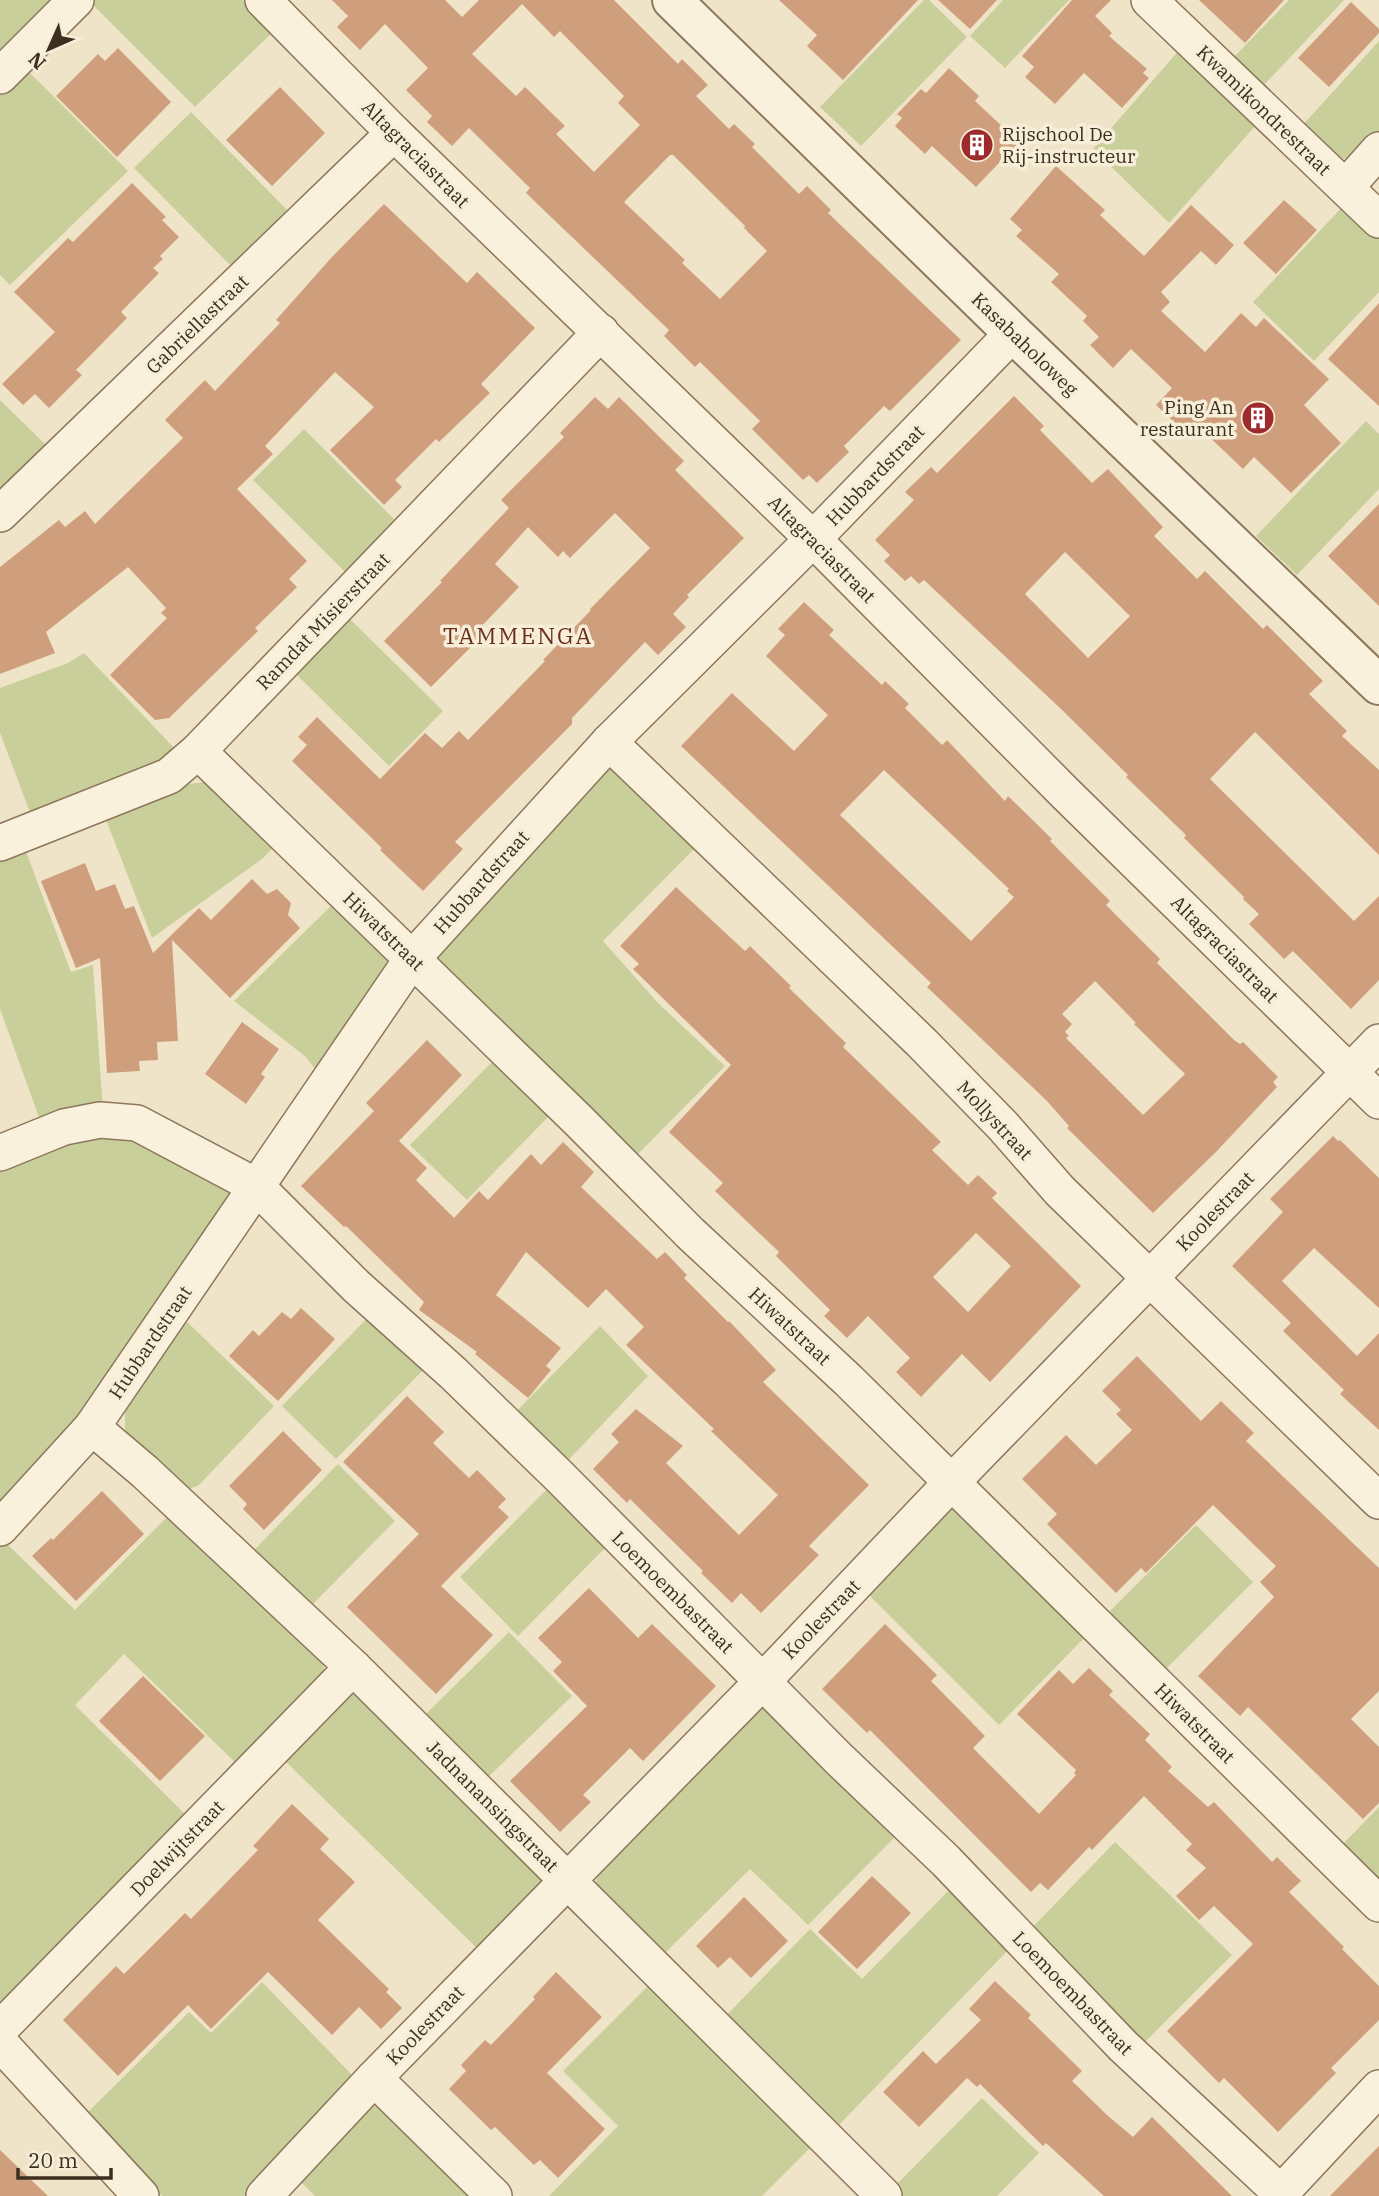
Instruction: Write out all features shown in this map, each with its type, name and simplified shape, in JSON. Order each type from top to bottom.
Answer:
[{"type":"street","points":[[0,76],[76,0]]},
{"type":"street","name":"Altagraciastraat","points":[[263,0],[394,133],[813,539],[1065,793],[1379,1101]]},
{"type":"street","name":"Kwamikondrestraat","points":[[1149,0],[1379,220]]},
{"type":"street","name":"Kasabaholoweg","points":[[691,6],[1013,333],[1379,685]]},
{"type":"street","name":"Gabriellastraat","points":[[0,514],[394,133]]},
{"type":"street","points":[[1346,187],[1379,150]]},
{"type":"street","name":"Ramdat Misierstraat","points":[[0,843],[169,776],[198,751],[601,332]]},
{"type":"street","name":"Hubbardstraat","points":[[0,1528],[92,1427],[412,959],[609,742],[813,539],[1013,333]]},
{"type":"street","name":"Mollystraat","points":[[609,742],[922,1043],[1003,1126],[1060,1191],[1379,1501]]},
{"type":"street","name":"Hiwatstraat","points":[[198,751],[690,1233],[848,1380],[1379,1904]]},
{"type":"street","name":"Koolestraat","points":[[264,2196],[373,2078],[763,1681],[1379,1042]]},
{"type":"street","name":"Loemoembastraat","points":[[0,1153],[64,1127],[100,1121],[137,1123],[256,1186],[356,1286],[453,1373],[551,1469],[839,1759],[946,1861],[1123,2046],[1281,2195]]},
{"type":"street","name":"Jadnanansingstraat","points":[[92,1427],[145,1472],[353,1667],[884,2196]]},
{"type":"street","name":"Doelwijtstraat","points":[[0,2029],[353,1667]]},
{"type":"street","points":[[0,2043],[141,2196]]},
{"type":"street","points":[[373,2078],[494,2196]]},
{"type":"street","points":[[1281,2195],[1379,2088]]},
{"type":"green space","points":[[0,0],[62,0],[0,62]]},
{"type":"green space","points":[[243,0],[274,31],[195,107],[90,2]]},
{"type":"green space","points":[[924,0],[929,0],[967,37],[861,146],[820,107]]},
{"type":"green space","points":[[1003,0],[1069,0],[1005,68],[970,36]]},
{"type":"green space","points":[[1289,0],[1344,0],[1264,85],[1234,57]]},
{"type":"green space","points":[[1379,41],[1379,133],[1355,159],[1339,157],[1325,150],[1301,127]]},
{"type":"green space","points":[[1181,48],[1258,123],[1169,223],[1093,149]]},
{"type":"green space","points":[[25,68],[128,171],[10,285],[0,275],[0,93]]},
{"type":"green space","points":[[191,112],[294,217],[237,272],[134,168]]},
{"type":"green space","points":[[1345,204],[1379,237],[1379,292],[1314,361],[1253,302]]},
{"type":"green space","points":[[0,400],[49,448],[0,495]]},
{"type":"green space","points":[[1366,421],[1379,434],[1379,489],[1297,575],[1256,536]]},
{"type":"green space","points":[[304,429],[400,525],[349,576],[253,480]]},
{"type":"green space","points":[[348,617],[443,711],[389,766],[294,672]]},
{"type":"green space","points":[[84,653],[176,750],[161,764],[31,815],[0,733],[0,688],[68,663]]},
{"type":"green space","points":[[623,770],[700,843],[603,941],[658,1003],[725,1066],[637,1155],[439,969],[437,955],[599,772]]},
{"type":"green space","points":[[205,782],[277,844],[262,859],[152,938],[105,817],[189,784]]},
{"type":"green space","points":[[25,849],[71,972],[93,965],[103,1111],[41,1123],[0,1009],[0,858]]},
{"type":"green space","points":[[336,901],[393,958],[320,1076],[306,1057],[234,1001]]},
{"type":"green space","points":[[498,1056],[554,1111],[467,1200],[410,1145]]},
{"type":"green space","points":[[69,1134],[149,1137],[239,1188],[86,1419],[0,1513],[0,1162]]},
{"type":"green space","points":[[374,1311],[429,1364],[336,1459],[282,1406]]},
{"type":"green space","points":[[180,1315],[274,1406],[198,1486],[182,1491],[130,1447],[125,1431],[126,1397]]},
{"type":"green space","points":[[600,1326],[648,1376],[560,1469],[509,1419]]},
{"type":"green space","points":[[338,1464],[395,1521],[309,1608],[252,1552]]},
{"type":"green space","points":[[553,1483],[612,1541],[518,1636],[460,1577]]},
{"type":"green space","points":[[952,1508],[962,1509],[1089,1633],[999,1725],[863,1589],[941,1512]]},
{"type":"green space","points":[[175,1509],[323,1661],[325,1674],[245,1772],[124,1654],[75,1705],[193,1822],[0,2006],[0,1547],[5,1542],[75,1610]]},
{"type":"green space","points":[[1196,1525],[1253,1582],[1159,1676],[1102,1619]]},
{"type":"green space","points":[[509,1632],[572,1696],[483,1782],[421,1719]]},
{"type":"green space","points":[[356,1688],[549,1880],[483,1954],[281,1757]]},
{"type":"green space","points":[[762,1707],[772,1708],[901,1831],[808,1925],[750,1869],[658,1960],[594,1889],[599,1872],[750,1714]]},
{"type":"green space","points":[[1379,1807],[1379,1893],[1336,1851]]},
{"type":"green space","points":[[1115,1842],[1232,1955],[1140,2047],[1025,1935]]},
{"type":"green space","points":[[955,1884],[1014,1944],[834,2130],[721,2021],[810,1929],[862,1979]]},
{"type":"green space","points":[[655,1979],[817,2141],[762,2196],[549,2196],[618,2126],[563,2071]]},
{"type":"green space","points":[[262,1982],[358,2081],[244,2196],[162,2196],[88,2112],[189,2012],[211,2033]]},
{"type":"green space","points":[[982,2098],[1039,2153],[997,2196],[901,2196],[893,2188]]},
{"type":"green space","points":[[384,2105],[483,2196],[315,2196],[296,2177],[368,2106]]},
{"type":"building","points":[[332,0],[445,0],[462,17],[479,0],[614,0],[678,64],[682,59],[708,85],[696,96],[729,129],[734,124],[755,144],[752,147],[799,194],[807,186],[831,210],[828,213],[961,340],[890,411],[884,406],[844,446],[849,452],[817,483],[809,475],[803,480],[752,429],[760,421],[700,362],[695,367],[664,336],[669,330],[526,193],[530,188],[469,128],[452,146],[427,122],[432,116],[406,90],[428,68],[385,24],[360,50],[337,27],[348,16]],"holes":[[[522,4],[554,37],[560,31],[624,96],[618,103],[640,125],[594,172],[556,134],[565,126],[525,87],[516,96],[472,54]],[[670,155],[745,226],[767,251],[720,299],[682,263],[685,260],[624,202]]]},
{"type":"building","points":[[779,0],[918,0],[843,80],[807,46],[817,35]]},
{"type":"building","points":[[938,0],[997,0],[970,29]]},
{"type":"building","points":[[1072,0],[1111,0],[1095,16],[1112,33],[1109,36],[1147,69],[1143,73],[1149,78],[1122,108],[1084,73],[1055,104],[1025,77],[1034,67],[1022,56]]},
{"type":"building","points":[[1199,0],[1284,0],[1245,43]]},
{"type":"building","points":[[1351,2],[1379,29],[1379,33],[1329,87],[1298,58]]},
{"type":"building","points":[[118,48],[171,102],[117,157],[56,96],[98,54],[105,61]]},
{"type":"building","points":[[949,68],[979,96],[975,101],[1019,142],[976,187],[932,146],[925,154],[895,126],[902,118],[897,114],[921,89],[926,93]]},
{"type":"building","points":[[280,87],[325,133],[272,186],[226,140]]},
{"type":"building","points":[[1056,166],[1105,210],[1100,215],[1144,256],[1191,205],[1234,245],[1216,265],[1201,251],[1161,292],[1170,302],[1161,311],[1205,352],[1241,313],[1256,327],[1264,318],[1329,379],[1304,405],[1341,443],[1291,493],[1254,457],[1243,469],[1203,431],[1197,437],[1194,434],[1191,438],[1156,405],[1172,388],[1131,349],[1113,368],[1090,345],[1099,337],[1083,321],[1087,316],[1051,282],[1059,274],[1016,236],[1022,230],[1010,219]]},
{"type":"building","points":[[132,183],[166,217],[162,220],[179,237],[160,256],[163,259],[153,268],[159,273],[121,312],[127,318],[76,370],[82,375],[49,408],[35,394],[23,405],[2,384],[55,332],[14,292],[68,238],[73,242]]},
{"type":"building","points":[[1284,200],[1317,230],[1276,274],[1243,243]]},
{"type":"building","points":[[384,204],[467,283],[477,272],[535,328],[481,384],[490,393],[439,442],[436,439],[395,480],[402,487],[384,505],[330,450],[374,407],[335,372],[265,446],[273,454],[237,489],[307,561],[289,579],[297,587],[255,628],[258,631],[169,718],[155,720],[110,675],[167,618],[161,613],[166,608],[128,567],[46,632],[55,653],[0,674],[0,567],[59,520],[65,527],[85,511],[95,524],[183,438],[165,420],[205,380],[215,391],[280,323],[276,320],[331,258]]},
{"type":"building","points":[[1379,303],[1379,406],[1328,359]]},
{"type":"building","points":[[1014,396],[1044,426],[1040,430],[1092,483],[1108,469],[1163,527],[1154,536],[1197,579],[1205,571],[1263,629],[1267,625],[1323,681],[1309,694],[1347,731],[1342,736],[1379,770],[1379,855],[1255,732],[1210,779],[1354,921],[1379,896],[1379,980],[1351,1009],[1293,951],[1284,959],[1249,924],[1259,914],[1184,838],[1186,835],[1061,709],[924,580],[919,584],[911,576],[905,581],[884,561],[890,555],[875,540],[914,500],[905,492],[931,467],[937,473]],"holes":[[[1065,552],[1130,616],[1088,658],[1025,594]]]},
{"type":"building","points":[[595,397],[608,409],[619,397],[684,461],[675,470],[744,538],[687,595],[689,597],[673,614],[686,627],[658,655],[645,642],[572,718],[572,724],[455,842],[463,849],[423,891],[292,761],[307,745],[298,737],[317,717],[380,779],[425,733],[442,748],[459,731],[468,740],[650,548],[615,513],[570,558],[563,551],[558,557],[528,527],[495,564],[519,587],[476,632],[481,637],[431,687],[384,641],[509,508],[501,500],[564,437],[560,433]]},
{"type":"building","points":[[1379,504],[1379,606],[1328,556]]},
{"type":"building","points":[[804,602],[834,630],[829,635],[882,685],[885,681],[909,704],[905,708],[942,745],[947,740],[1005,801],[1008,796],[1052,839],[1050,841],[1110,901],[1106,905],[1160,959],[1157,963],[1234,1040],[1240,1044],[1243,1042],[1278,1077],[1273,1082],[1277,1087],[1216,1152],[1153,1213],[1067,1128],[1069,1126],[1047,1101],[927,987],[931,983],[681,746],[732,693],[794,751],[828,715],[766,656],[785,635],[778,629]],"holes":[[[884,770],[1009,889],[1007,891],[1014,897],[971,941],[840,815]],[[1095,981],[1185,1074],[1143,1115],[1066,1038],[1069,1036],[1065,1032],[1072,1024],[1062,1014]]]},
{"type":"building","points":[[85,863],[96,891],[115,884],[125,909],[134,906],[153,953],[199,908],[211,920],[252,879],[267,894],[277,889],[291,903],[288,915],[300,928],[230,998],[172,940],[178,1041],[157,1042],[158,1060],[139,1061],[140,1071],[107,1073],[100,958],[76,968],[41,881]]},
{"type":"building","points":[[676,887],[745,951],[750,946],[791,986],[789,988],[846,1043],[843,1047],[941,1142],[932,1150],[968,1185],[978,1175],[997,1193],[992,1198],[1081,1286],[990,1382],[962,1354],[921,1397],[896,1372],[910,1358],[868,1316],[847,1338],[824,1316],[830,1310],[776,1256],[779,1252],[715,1191],[723,1183],[669,1132],[731,1065],[633,969],[639,964],[620,946]],"holes":[[[976,1233],[1011,1266],[968,1312],[933,1277]]]},
{"type":"building","points":[[242,1022],[279,1049],[261,1074],[265,1077],[246,1104],[205,1074]]},
{"type":"building","points":[[427,1040],[462,1075],[399,1141],[427,1168],[416,1180],[454,1218],[479,1191],[488,1200],[531,1154],[541,1165],[563,1142],[594,1172],[581,1187],[657,1259],[665,1252],[687,1275],[684,1278],[776,1370],[763,1382],[869,1485],[809,1546],[819,1555],[761,1613],[741,1593],[732,1603],[630,1499],[627,1503],[593,1469],[619,1442],[611,1434],[636,1409],[683,1446],[666,1463],[739,1535],[778,1495],[626,1345],[644,1327],[606,1289],[588,1308],[526,1252],[496,1295],[561,1348],[546,1366],[551,1370],[528,1398],[475,1354],[477,1352],[419,1310],[424,1302],[301,1186],[374,1111],[366,1103]]},
{"type":"building","points":[[1333,1136],[1379,1178],[1379,1308],[1314,1248],[1282,1281],[1357,1356],[1379,1333],[1379,1430],[1340,1394],[1344,1390],[1283,1331],[1291,1323],[1232,1266],[1283,1212],[1270,1199]]},
{"type":"building","points":[[301,1308],[335,1339],[278,1401],[229,1356],[253,1330],[259,1336],[282,1312],[291,1319]]},
{"type":"building","points":[[1137,1356],[1201,1421],[1221,1401],[1254,1433],[1246,1441],[1379,1568],[1379,1691],[1351,1719],[1379,1747],[1379,1803],[1363,1819],[1248,1707],[1240,1716],[1198,1676],[1274,1597],[1260,1582],[1276,1566],[1213,1505],[1146,1573],[1141,1568],[1116,1593],[1047,1524],[1057,1514],[1022,1479],[1066,1435],[1096,1465],[1132,1430],[1116,1414],[1121,1410],[1102,1391]]},
{"type":"building","points":[[407,1396],[444,1432],[433,1443],[469,1478],[477,1470],[506,1499],[498,1507],[509,1517],[441,1586],[493,1635],[436,1694],[347,1607],[419,1534],[343,1462]]},
{"type":"building","points":[[283,1431],[322,1470],[264,1530],[243,1509],[247,1504],[229,1486]]},
{"type":"building","points":[[102,1491],[144,1534],[76,1601],[32,1556],[51,1538],[53,1540]]},
{"type":"building","points":[[589,1588],[638,1638],[652,1624],[716,1686],[643,1761],[630,1748],[583,1795],[591,1802],[560,1832],[510,1781],[587,1706],[553,1671],[562,1662],[538,1638]]},
{"type":"building","points":[[885,1624],[937,1675],[931,1681],[985,1736],[973,1748],[1039,1814],[1076,1775],[1076,1770],[1017,1714],[1059,1670],[1073,1684],[1089,1668],[1113,1691],[1109,1695],[1150,1734],[1145,1740],[1172,1767],[1168,1771],[1208,1807],[1214,1802],[1272,1862],[1277,1857],[1301,1881],[1289,1892],[1379,1986],[1379,2020],[1331,2068],[1336,2073],[1278,2132],[1224,2078],[1219,2083],[1167,2031],[1253,1944],[1214,1906],[1199,1920],[1176,1896],[1206,1868],[1186,1850],[1192,1844],[1144,1796],[1092,1850],[1089,1847],[1048,1890],[1040,1883],[1031,1892],[870,1730],[867,1733],[822,1689]]},
{"type":"building","points":[[143,1676],[205,1736],[160,1781],[99,1721]]},
{"type":"building","points":[[292,1804],[329,1839],[320,1849],[355,1882],[318,1920],[389,1989],[386,1992],[402,2008],[381,2029],[359,2007],[332,2035],[268,1972],[211,2029],[188,2005],[118,2076],[63,2020],[116,1966],[124,1974],[185,1913],[191,1919],[258,1850],[253,1846]]},
{"type":"building","points":[[872,1876],[911,1913],[857,1969],[818,1932]]},
{"type":"building","points":[[744,1897],[788,1941],[751,1978],[730,1957],[718,1968],[696,1946]]},
{"type":"building","points":[[556,1972],[602,2017],[547,2073],[605,2129],[558,2178],[540,2160],[534,2165],[495,2127],[491,2130],[449,2089],[466,2071],[461,2065],[485,2040],[491,2045],[535,1999],[533,1997]]},
{"type":"building","points":[[995,1981],[1031,2015],[1028,2018],[1082,2071],[1072,2081],[1107,2115],[1133,2137],[1152,2117],[1232,2196],[1104,2196],[1046,2143],[1043,2146],[980,2084],[977,2087],[967,2078],[919,2127],[883,2092],[923,2051],[936,2064],[981,2020],[969,2009]]},
{"type":"building","points":[[1379,2146],[1379,2196],[1330,2196]]},
{"type":"building","points":[[0,2150],[48,2196],[0,2196]]},
{"type":"place","name":"Rijschool De Rij-instructeur","points":[[977,145]]},
{"type":"place","name":"Ping An restaurant","points":[[1258,418]]},
{"type":"district","name":"TAMMENGA","points":[[518,635]]}]
